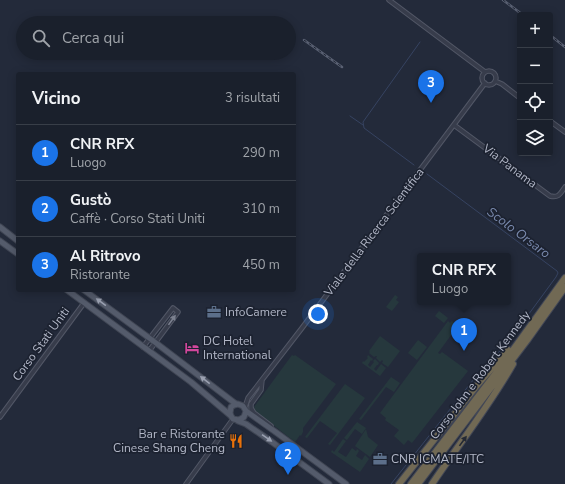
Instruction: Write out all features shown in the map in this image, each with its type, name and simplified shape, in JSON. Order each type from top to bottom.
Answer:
[{"type":"highway","name":"Corso John e Robert Kennedy","points":[[412,484],[565,278]]},
{"type":"highway","name":"Corso John e Robert Kennedy","points":[[418,484],[528,339],[565,287]]},
{"type":"highway","points":[[399,484],[479,383],[532,324]]},
{"type":"highway","points":[[432,484],[499,388],[528,339]]},
{"type":"main road","points":[[1,229],[16,240]]},
{"type":"main road","points":[[0,241],[16,253]]},
{"type":"main road","name":"Corso Stati Uniti","points":[[70,292],[190,382],[234,418],[246,424],[272,442],[329,484]]},
{"type":"main road","points":[[87,292],[346,484]]},
{"type":"main road","points":[[232,406],[242,407],[244,417],[241,420],[234,418],[230,409],[232,406]]},
{"type":"street","points":[[389,0],[485,72],[493,72],[496,77],[495,81]]},
{"type":"street","points":[[485,72],[482,78],[485,83],[490,85],[495,81]]},
{"type":"street","points":[[495,81],[502,84],[517,96]]},
{"type":"street","name":"Viale della Ricerca Scientifica","points":[[242,407],[485,83]]},
{"type":"street","points":[[553,123],[565,132]]},
{"type":"street","name":"Via Panama","points":[[454,125],[550,196],[559,196],[565,187]]},
{"type":"street","name":"Corso Stati Uniti","points":[[0,417],[84,303]]},
{"type":"street","points":[[143,347],[173,308],[178,312],[149,351]]},
{"type":"street","points":[[262,379],[261,390],[251,404],[251,408],[277,433]]},
{"type":"street","points":[[186,484],[234,418]]},
{"type":"street","points":[[313,472],[319,464]]},
{"type":"shaded area","points":[[395,295],[398,297],[396,300],[399,302],[392,311],[386,307]]},
{"type":"shaded area","points":[[439,311],[448,318],[444,323],[435,316]]},
{"type":"shaded area","points":[[448,321],[450,323],[452,321],[457,327],[438,353],[440,354],[442,352],[468,371],[412,443],[408,440],[404,445],[394,436],[399,430],[385,420],[386,418],[380,413]]},
{"type":"shaded area","points":[[380,336],[400,351],[388,367],[382,363],[382,360],[380,362],[376,358],[377,356],[374,357],[369,353]]},
{"type":"shaded area","points":[[418,340],[427,347],[417,360],[408,353]]},
{"type":"shaded area","points":[[292,355],[295,355],[336,384],[303,428],[301,436],[300,435],[295,442],[255,411],[254,407]]},
{"type":"shaded area","points":[[368,355],[373,359],[368,365],[370,367],[375,359],[379,363],[374,369],[376,371],[381,364],[386,368],[380,376],[362,363],[368,358]]},
{"type":"shaded area","points":[[391,377],[400,383],[394,392],[386,387],[361,420],[359,419]]},
{"type":"shaded area","points":[[345,384],[365,398],[330,445],[328,444],[337,433],[320,421],[307,438],[305,437]]},
{"type":"shaded area","points":[[357,422],[366,428],[362,434],[355,429],[347,440],[344,438]]},
{"type":"shaded area","points":[[366,429],[368,437],[378,445],[370,457],[355,446]]},
{"type":"shaded area","points":[[343,439],[346,441],[338,452],[346,457],[352,448],[356,451],[357,449],[359,451],[356,456],[362,460],[365,455],[369,459],[360,472],[331,452],[332,450],[334,452]]},
{"type":"waterway","name":"Scolo Orsaro","points":[[414,165],[364,128],[363,122],[420,42]]},
{"type":"waterway","points":[[350,116],[363,125]]},
{"type":"waterway","name":"Scolo Orsaro","points":[[391,484],[485,365],[509,341],[558,273],[427,174]]},
{"type":"railway","points":[[503,0],[519,12]]},
{"type":"railway","points":[[553,37],[565,47]]},
{"type":"railway","points":[[304,40],[342,67]]},
{"type":"place","name":"Al Ritrovo","points":[[431,103]]},
{"type":"place","name":"InfoCamere","points":[[214,312]]},
{"type":"place","name":"DC Hotel International","points":[[192,348]]},
{"type":"place","name":"CNR RFX","points":[[464,351]]},
{"type":"place","name":"Bar e Ristorante Cinese Shang Cheng","points":[[236,441]]},
{"type":"place","name":"CNR ICMATE/ITC","points":[[380,459]]},
{"type":"place","name":"Gustò","points":[[288,475]]}]
